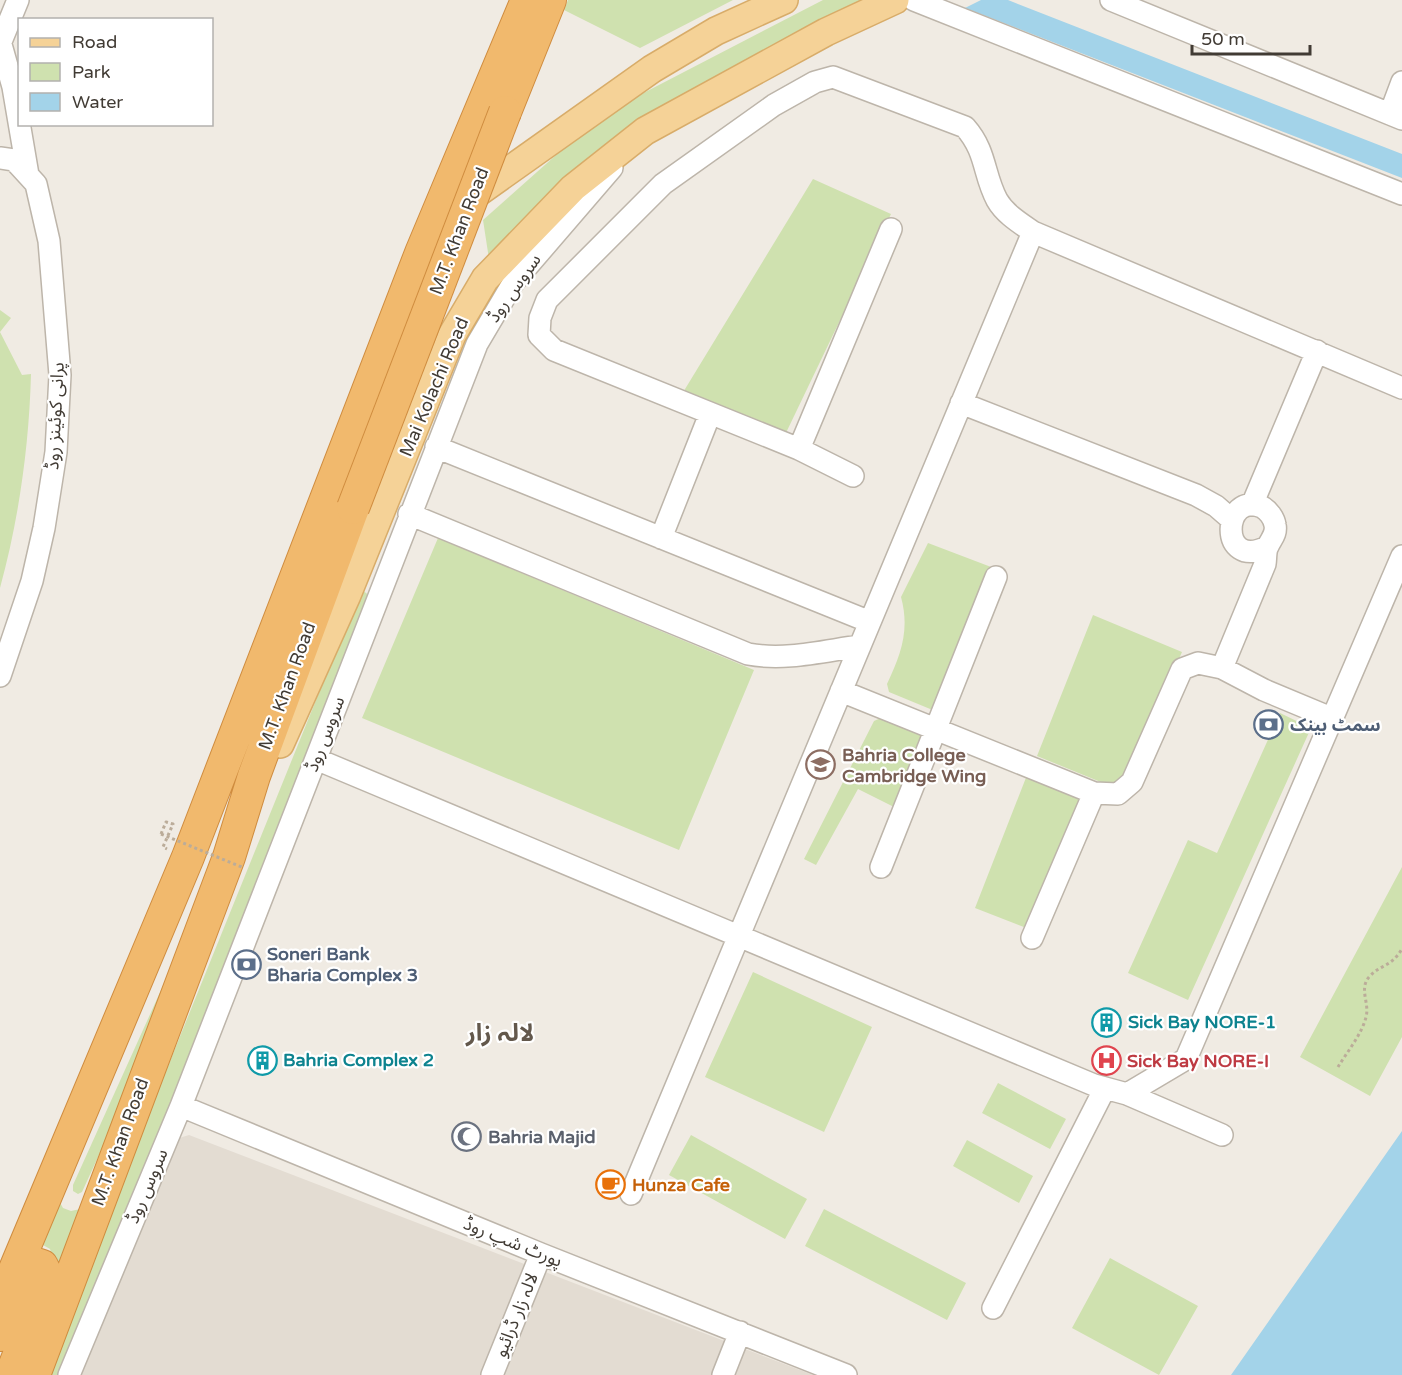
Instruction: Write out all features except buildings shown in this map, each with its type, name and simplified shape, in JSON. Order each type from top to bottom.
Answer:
[{"type":"highway","name":"M.T. Khan Road","points":[[0,1305],[180,876],[421,253],[527,0]]},
{"type":"highway","name":"M.T. Khan Road","points":[[34,1375],[142,1083],[236,862],[254,776],[353,508],[550,0]]},
{"type":"highway","points":[[142,1083],[86,1196],[78,1199],[70,1194],[68,1184],[124,1058],[152,988],[180,876]]},
{"type":"highway","points":[[0,1335],[27,1268],[36,1264],[42,1266],[47,1276],[45,1289],[11,1375]]},
{"type":"main road","points":[[421,253],[447,214],[557,138],[596,107],[716,31],[784,0]]},
{"type":"main road","name":"Mai Kolachi Road","points":[[236,862],[452,335],[485,279],[573,188],[645,131],[826,32],[895,0]]},
{"type":"street","points":[[18,0],[0,43],[13,87],[18,117]]},
{"type":"street","points":[[914,0],[1402,194]]},
{"type":"street","points":[[1111,0],[1396,117],[1402,82]]},
{"type":"street","points":[[853,476],[799,449],[554,350],[539,335],[540,318],[547,300],[663,184],[774,105],[815,82],[832,77],[965,127],[978,142],[998,201],[1014,219],[1033,232],[1402,388]]},
{"type":"street","points":[[20,126],[28,176]]},
{"type":"street","name":"سروس روڈ","points":[[69,1375],[181,1106],[409,514],[477,344],[513,284],[645,131]]},
{"type":"street","name":"پرانی کوئینز روڈ","points":[[0,676],[32,581],[44,528],[56,452],[60,375],[49,241],[36,184],[7,159]]},
{"type":"street","points":[[799,449],[891,229]]},
{"type":"street","points":[[631,1194],[1033,232]]},
{"type":"street","points":[[1252,505],[1317,351]]},
{"type":"street","points":[[962,403],[1196,495],[1216,506],[1231,519]]},
{"type":"street","points":[[661,538],[710,414]]},
{"type":"street","points":[[436,447],[870,622]]},
{"type":"street","points":[[1222,668],[1265,564],[1267,547],[1274,537],[1276,526],[1272,515],[1263,508],[1252,505],[1240,509],[1231,519],[1229,529],[1232,539],[1238,547],[1248,551],[1258,551],[1267,547]]},
{"type":"street","points":[[409,514],[748,654],[767,657],[793,656],[860,646]]},
{"type":"street","points":[[1127,1095],[1186,1059],[1402,556]]},
{"type":"street","points":[[359,566],[386,575]]},
{"type":"street","points":[[881,867],[996,577]]},
{"type":"street","points":[[841,691],[1094,793],[1118,794],[1132,783],[1182,669],[1197,663],[1222,668],[1264,690],[1331,718]]},
{"type":"street","points":[[316,759],[738,938],[1222,1135]]},
{"type":"street","points":[[1032,938],[1094,793]]},
{"type":"street","points":[[993,1308],[1105,1088]]},
{"type":"street","name":"پورٹ شپ روڈ","points":[[181,1106],[541,1254],[846,1375]]},
{"type":"street","name":"لالہ زار ڈرائیو","points":[[492,1375],[541,1254]]},
{"type":"street","points":[[723,1375],[740,1332]]},
{"type":"path","points":[[164,847],[173,824],[166,822],[161,834],[236,862]]},
{"type":"path","points":[[1338,1067],[1366,1018],[1367,1002],[1364,990],[1369,976],[1396,959],[1402,949]]},
{"type":"shaded area","points":[[189,1135],[813,1375],[78,1375],[176,1139]]},
{"type":"green space","points":[[568,0],[733,0],[640,48],[564,10]]},
{"type":"green space","points":[[823,0],[862,0],[734,70],[679,97],[617,137],[489,259],[483,220],[573,140],[630,100]]},
{"type":"green space","points":[[813,179],[891,214],[784,437],[682,394]]},
{"type":"green space","points":[[0,310],[11,318],[0,332]]},
{"type":"green space","points":[[0,332],[22,375],[31,374],[22,482],[13,535],[0,588]]},
{"type":"green space","points":[[438,538],[754,670],[679,850],[362,718]]},
{"type":"green space","points":[[928,543],[999,570],[935,711],[889,692],[887,684],[903,642],[905,620],[901,597]]},
{"type":"green space","points":[[361,589],[371,597],[165,1118],[58,1375],[43,1375]]},
{"type":"green space","points":[[1093,615],[1182,652],[1126,779],[1121,784],[1108,785],[1037,756]]},
{"type":"green space","points":[[1280,713],[1311,728],[1188,1000],[1128,973],[1188,840],[1217,853]]},
{"type":"green space","points":[[883,717],[925,730],[896,808],[858,789],[816,865],[804,859],[874,721]]},
{"type":"green space","points":[[1029,770],[1083,793],[1029,929],[975,908]]},
{"type":"green space","points":[[217,866],[178,983],[82,1192],[78,1194],[73,1191],[73,1185]]},
{"type":"green space","points":[[1402,867],[1402,1037],[1370,1096],[1300,1057]]},
{"type":"green space","points":[[753,972],[872,1027],[824,1132],[705,1077]]},
{"type":"green space","points":[[998,1083],[1066,1119],[1050,1149],[982,1113]]},
{"type":"green space","points":[[691,1135],[807,1199],[785,1239],[669,1175]]},
{"type":"green space","points":[[967,1140],[1033,1176],[1019,1203],[953,1166]]},
{"type":"green space","points":[[58,1199],[63,1208],[71,1211],[85,1208],[58,1273],[50,1249],[43,1245],[32,1247]]},
{"type":"green space","points":[[824,1209],[966,1283],[947,1320],[805,1246]]},
{"type":"green space","points":[[1110,1258],[1198,1306],[1159,1375],[1072,1328]]},
{"type":"water","points":[[981,0],[1008,0],[1402,154],[1402,178],[965,8]]},
{"type":"water","points":[[1402,1131],[1402,1375],[1231,1375]]},
{"type":"place","name":"سمٹ بینک","points":[[1269,725]]},
{"type":"place","name":"Bahria College Cambridge Wing","points":[[821,765]]},
{"type":"place","name":"Soneri Bank Bharia Complex 3","points":[[246,964]]},
{"type":"place","name":"Sick Bay NORE-1","points":[[1107,1022]]},
{"type":"place","name":"Bahria Complex 2","points":[[262,1060]]},
{"type":"place","name":"Sick Bay NORE-I","points":[[1106,1061]]},
{"type":"place","name":"Bahria Majid","points":[[467,1137]]},
{"type":"place","name":"Hunza Cafe","points":[[611,1185]]},
{"type":"district","name":"لالہ زار","points":[[500,1033]]}]
